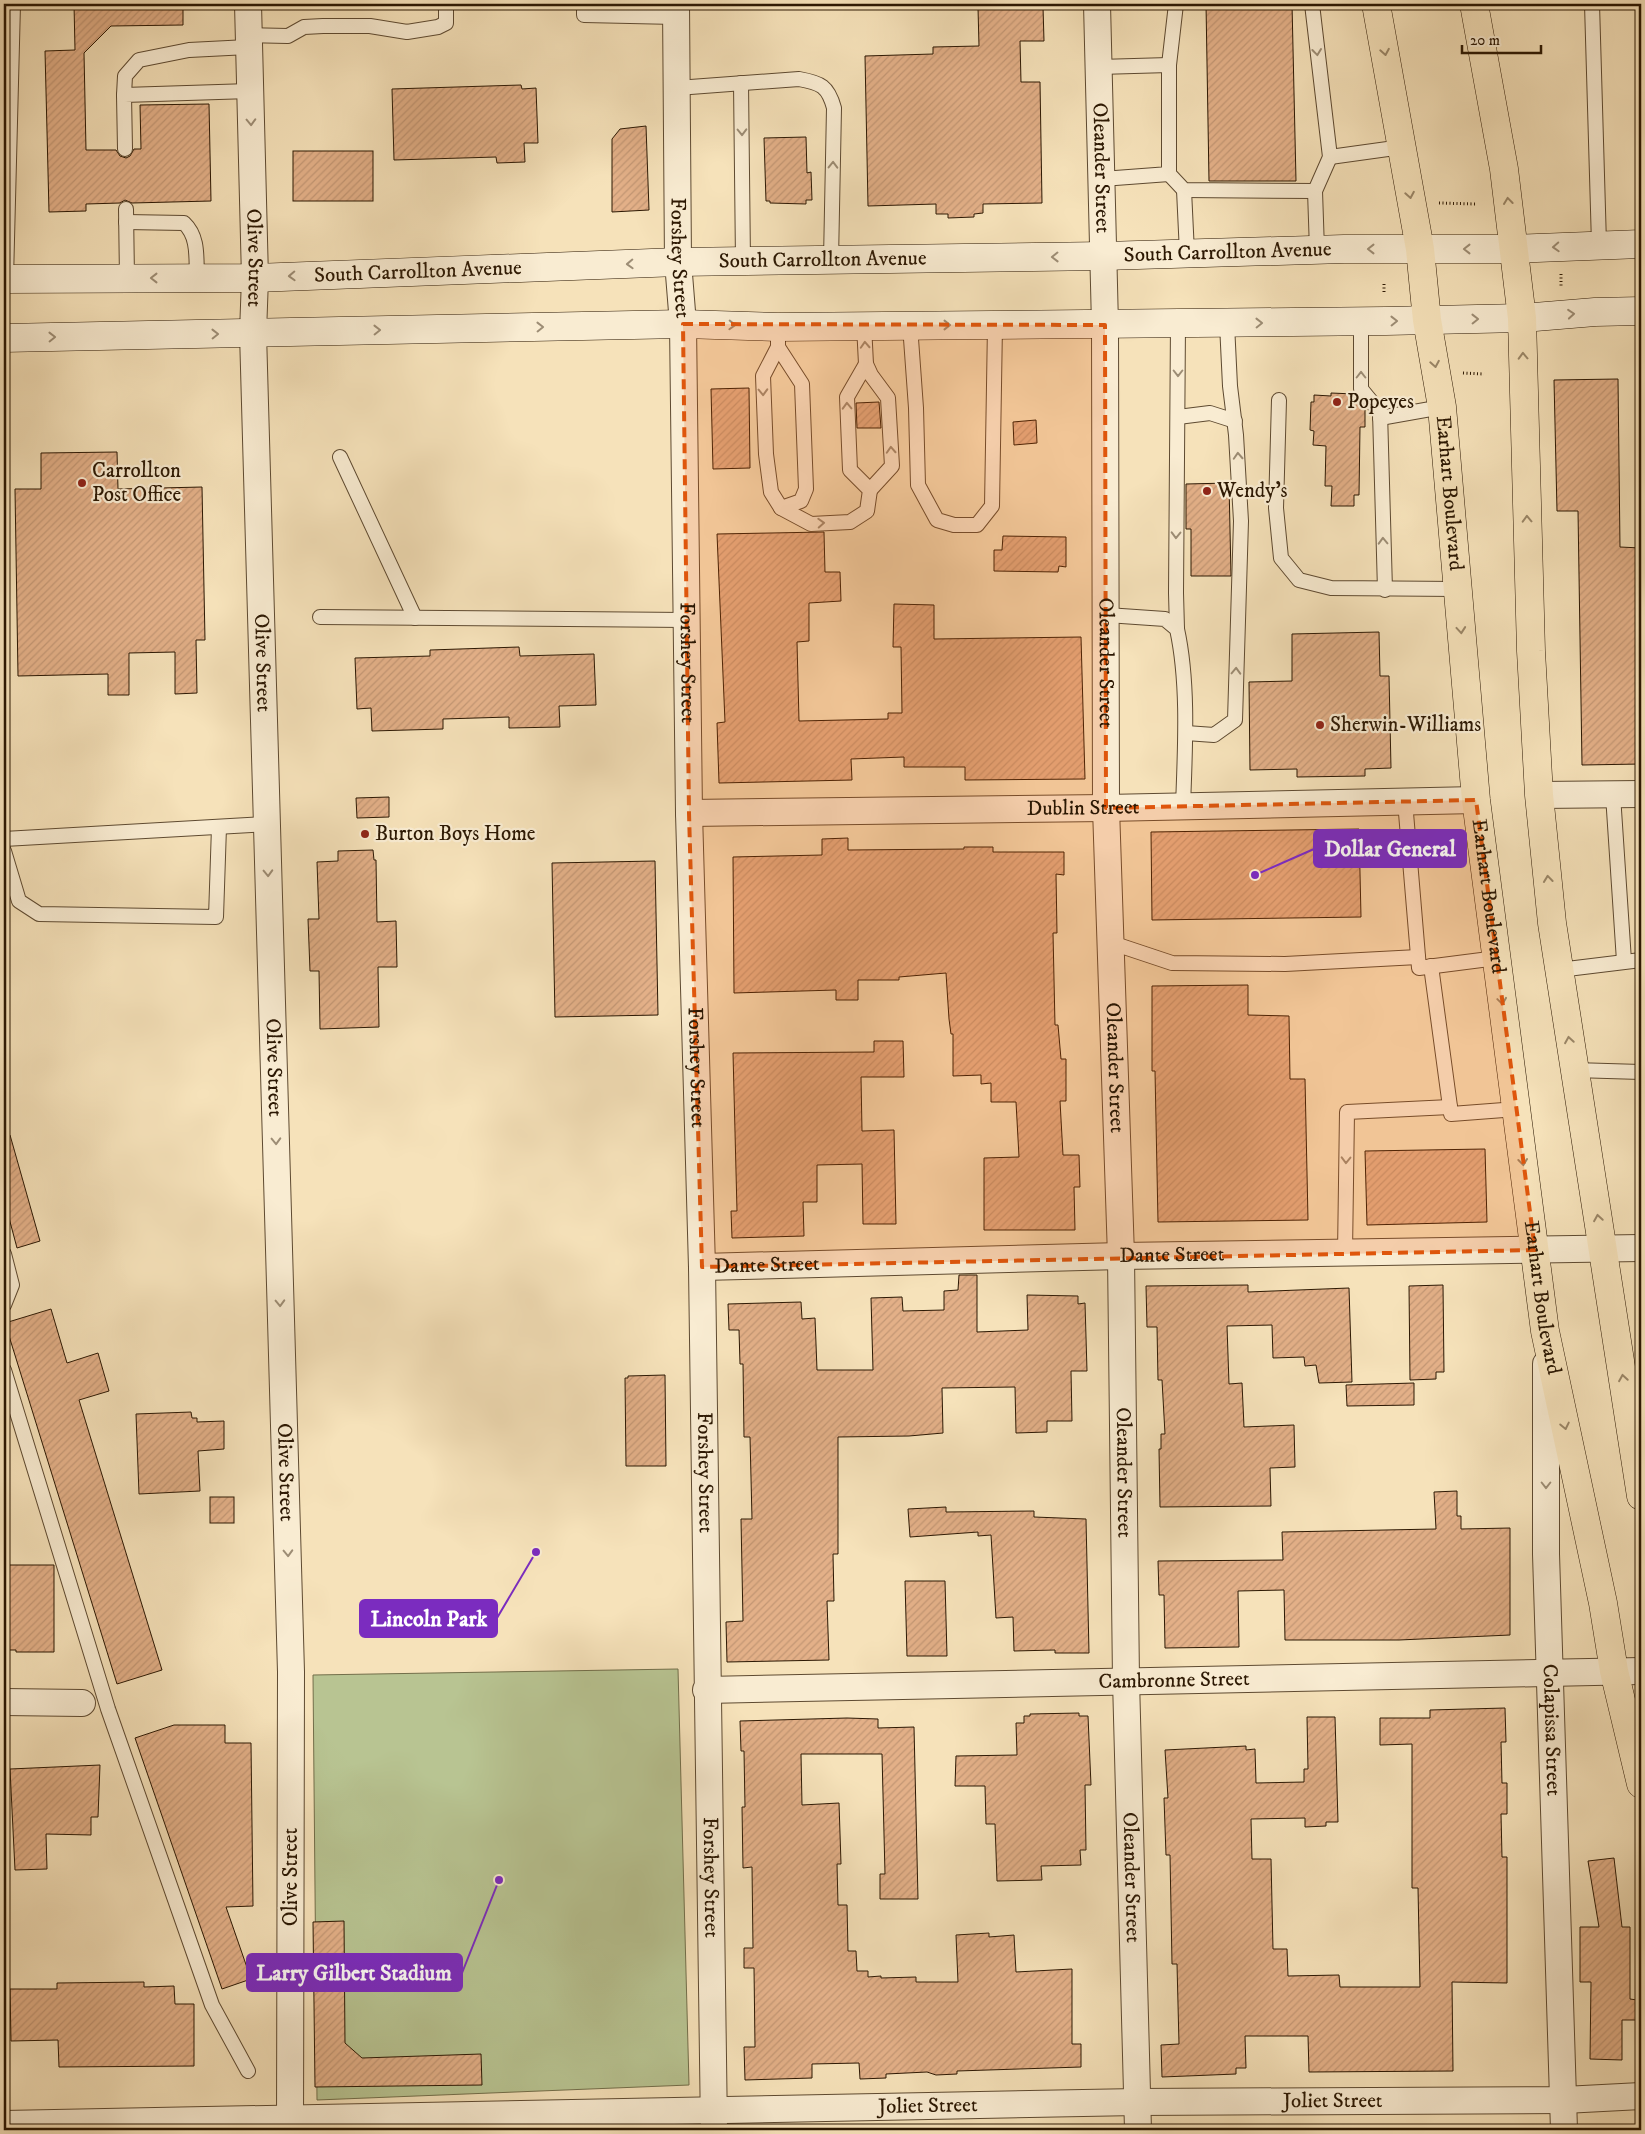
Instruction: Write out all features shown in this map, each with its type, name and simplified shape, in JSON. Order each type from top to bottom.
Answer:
[{"type":"main road","name":"Earhart Boulevard","points":[[1376,4],[1420,249],[1427,320],[1442,408],[1476,800],[1546,1331],[1603,1603],[1614,1671],[1641,1784]]},
{"type":"main road","points":[[1474,4],[1504,169],[1522,318],[1531,651],[1539,795],[1558,970],[1641,1496]]},
{"type":"main road","name":"South Carrollton Avenue","points":[[5,279],[255,278],[678,262],[1104,256],[1317,250],[1513,249],[1599,244],[1641,244]]},
{"type":"main road","points":[[4,338],[683,324],[778,337],[864,325],[1361,322],[1522,318],[1595,312],[1641,312]]},
{"type":"street","name":"Olive Street","points":[[248,4],[255,278],[253,333],[291,1672],[290,2124]]},
{"type":"street","name":"Oleander Street","points":[[1097,4],[1105,325],[1106,808],[1121,1256],[1126,1680],[1138,2130]]},
{"type":"street","name":"Forshey Street","points":[[676,10],[678,262],[683,324],[689,813],[702,1267],[706,1690],[714,2120]]},
{"type":"street","points":[[1539,795],[1641,794]]},
{"type":"street","name":"Dublin Street","points":[[689,813],[1106,808],[1476,800]]},
{"type":"street","name":"Dante Street","points":[[702,1267],[1121,1256],[1641,1248]]},
{"type":"street","name":"Colapissa Street","points":[[1546,1331],[1546,1554],[1564,2130]]},
{"type":"street","name":"Cambronne Street","points":[[706,1690],[1641,1670]]},
{"type":"street","points":[[4,1702],[82,1703]]},
{"type":"street","name":"Joliet Street","points":[[4,2124],[290,2124],[714,2120],[1137,2102],[1564,2100],[1641,2096]]},
{"type":"lane","points":[[5,279],[6,189],[13,4]]},
{"type":"lane","points":[[125,149],[125,76],[139,60],[189,50],[288,36],[304,27],[370,26],[407,32],[438,27],[446,24],[446,4]]},
{"type":"lane","points":[[584,4],[584,16],[676,10]]},
{"type":"lane","points":[[1176,4],[1169,65],[1169,174],[1184,190],[1187,254]]},
{"type":"lane","points":[[1312,4],[1330,158],[1315,191],[1317,250]]},
{"type":"lane","points":[[1592,4],[1599,244]]},
{"type":"lane","points":[[1099,67],[1169,65]]},
{"type":"lane","points":[[677,88],[799,79],[817,82],[830,93],[834,108],[831,260]]},
{"type":"lane","points":[[741,83],[743,261]]},
{"type":"lane","points":[[124,95],[250,91]]},
{"type":"lane","points":[[1330,158],[1402,147]]},
{"type":"lane","points":[[4,168],[6,189]]},
{"type":"lane","points":[[1102,179],[1169,174]]},
{"type":"lane","points":[[1184,190],[1315,191]]},
{"type":"lane","points":[[127,278],[126,215],[184,223],[191,230],[194,237],[197,278]]},
{"type":"lane","points":[[1361,322],[1361,389],[1380,412],[1385,590]]},
{"type":"lane","points":[[1178,324],[1176,593],[1177,629],[1181,644],[1186,733],[1183,806]]},
{"type":"lane","points":[[1186,733],[1214,734],[1235,720],[1241,521],[1227,324]]},
{"type":"lane","points":[[778,337],[762,376],[766,454],[771,492],[781,508],[810,524],[850,522],[867,511],[870,490],[892,466],[888,398],[871,376],[866,364],[864,325]]},
{"type":"lane","points":[[910,325],[916,408],[918,485],[937,520],[954,525],[976,525],[992,506],[995,325]]},
{"type":"lane","points":[[778,337],[802,384],[806,489],[801,501],[781,508]]},
{"type":"lane","points":[[866,364],[847,397],[850,470],[870,490]]},
{"type":"lane","points":[[1279,400],[1276,508],[1281,558],[1299,580],[1331,588],[1385,590],[1457,589]]},
{"type":"lane","points":[[1380,418],[1442,408]]},
{"type":"lane","points":[[1178,417],[1210,413],[1235,421]]},
{"type":"lane","points":[[340,457],[414,618]]},
{"type":"lane","points":[[1106,615],[1165,619],[1177,629]]},
{"type":"lane","points":[[320,617],[687,620]]},
{"type":"lane","points":[[1613,794],[1624,961]]},
{"type":"lane","points":[[1405,801],[1419,968],[1497,958]]},
{"type":"lane","points":[[4,839],[267,824]]},
{"type":"lane","points":[[4,851],[19,901],[39,914],[216,916],[219,828]]},
{"type":"lane","points":[[1112,943],[1172,963],[1285,964],[1418,957]]},
{"type":"lane","points":[[1558,970],[1641,960]]},
{"type":"lane","points":[[1431,966],[1451,1114],[1517,1109]]},
{"type":"lane","points":[[1574,1070],[1641,1072]]},
{"type":"lane","points":[[1345,1253],[1346,1112],[1450,1107]]},
{"type":"lane","points":[[4,1254],[12,1285],[4,1305]]},
{"type":"lane","points":[[4,1370],[108,1710],[212,2005],[248,2071]]},
{"type":"path","points":[[1436,203],[1476,204]]},
{"type":"path","points":[[1561,273],[1562,295]]},
{"type":"path","points":[[1460,373],[1484,374]]},
{"type":"highlighted area","points":[[683,324],[1105,325],[1106,808],[1476,800],[1535,1250],[702,1267],[689,813]]},
{"type":"green space","points":[[678,1669],[689,2085],[317,2100],[313,1675]]},
{"type":"building","points":[[74,4],[183,4],[183,25],[111,26],[84,53],[86,150],[116,150],[120,156],[126,158],[130,156],[134,149],[141,149],[140,105],[209,104],[211,201],[132,203],[125,200],[120,203],[86,204],[86,211],[49,212],[45,51],[75,50]]},
{"type":"building","points":[[1206,4],[1292,4],[1296,181],[1209,181]]},
{"type":"building","points":[[1043,7],[1044,41],[1020,41],[1021,82],[1040,82],[1042,203],[983,204],[983,213],[974,214],[974,217],[948,218],[948,214],[936,214],[936,204],[868,206],[865,56],[933,54],[933,47],[979,46],[978,8]]},
{"type":"building","points":[[521,85],[522,89],[536,88],[538,143],[524,143],[525,162],[497,163],[496,157],[394,160],[392,89]]},
{"type":"building","points":[[646,126],[649,210],[612,212],[612,139],[620,129]]},
{"type":"building","points":[[806,137],[807,173],[811,172],[812,200],[806,200],[806,204],[770,203],[770,201],[766,201],[764,138]]},
{"type":"building","points":[[293,151],[373,151],[373,201],[293,201]]},
{"type":"building","points":[[1618,379],[1620,547],[1641,548],[1641,764],[1582,765],[1578,511],[1557,511],[1554,380]]},
{"type":"building","points":[[749,388],[750,468],[713,469],[711,389]]},
{"type":"building","points":[[1331,393],[1354,394],[1365,408],[1365,427],[1360,427],[1359,495],[1354,495],[1354,506],[1331,506],[1332,486],[1325,486],[1326,446],[1313,445],[1314,431],[1310,430],[1311,402],[1314,402],[1314,395],[1331,396]]},
{"type":"building","points":[[879,402],[881,428],[857,428],[856,403]]},
{"type":"building","points":[[1036,420],[1037,443],[1014,445],[1013,422]]},
{"type":"building","points":[[117,452],[118,489],[202,487],[205,640],[196,640],[197,693],[175,694],[175,652],[129,653],[129,695],[108,695],[108,674],[18,676],[15,489],[41,489],[41,453]]},
{"type":"building","points":[[1229,483],[1231,576],[1191,576],[1191,529],[1186,529],[1186,484]]},
{"type":"building","points":[[824,532],[825,572],[840,572],[841,601],[809,603],[809,641],[797,642],[799,721],[888,719],[888,713],[902,713],[901,647],[893,647],[894,604],[934,605],[934,639],[1081,637],[1085,779],[965,780],[965,767],[904,767],[904,757],[851,759],[852,780],[719,783],[717,723],[725,722],[717,534]]},
{"type":"building","points":[[1003,536],[1066,537],[1066,567],[1059,566],[1058,572],[994,571],[994,550],[1002,550]]},
{"type":"building","name":"Sherwin-Williams","points":[[1379,632],[1380,676],[1389,676],[1391,768],[1365,769],[1365,776],[1297,777],[1297,769],[1250,770],[1249,682],[1292,681],[1292,634]]},
{"type":"building","points":[[519,647],[520,656],[594,654],[596,705],[559,706],[560,727],[509,728],[509,717],[443,719],[443,729],[372,731],[371,708],[357,709],[355,658],[430,656],[430,650]]},
{"type":"building","points":[[389,797],[389,817],[357,818],[356,798]]},
{"type":"building","points":[[1359,829],[1361,917],[1152,920],[1151,832]]},
{"type":"building","points":[[848,838],[848,850],[993,847],[993,852],[1064,852],[1064,875],[1056,874],[1057,933],[1053,933],[1055,1025],[1058,1025],[1061,1059],[1066,1059],[1066,1101],[1060,1101],[1063,1155],[1079,1155],[1080,1187],[1074,1187],[1075,1230],[984,1230],[984,1158],[1019,1157],[1016,1102],[991,1102],[991,1083],[981,1084],[981,1075],[953,1076],[953,1034],[951,1034],[949,1019],[946,973],[899,977],[899,980],[858,980],[858,1000],[836,1000],[836,990],[734,993],[733,857],[822,855],[822,839]]},
{"type":"building","points":[[373,850],[374,860],[376,860],[377,922],[396,921],[397,967],[378,967],[379,1027],[320,1029],[319,971],[310,971],[308,919],[319,919],[317,862],[338,861],[338,851]]},
{"type":"building","points":[[655,861],[658,1015],[555,1017],[552,863]]},
{"type":"building","points":[[1248,985],[1248,1015],[1289,1016],[1290,1079],[1305,1079],[1308,1220],[1158,1222],[1155,1071],[1152,1071],[1152,986]]},
{"type":"building","points":[[874,1041],[903,1041],[904,1077],[861,1077],[862,1131],[894,1130],[896,1224],[863,1224],[862,1164],[817,1165],[817,1202],[803,1202],[804,1236],[732,1238],[731,1211],[737,1211],[733,1053],[874,1052]]},
{"type":"building","points":[[10,1135],[40,1241],[17,1248],[4,1199],[4,1136]]},
{"type":"building","points":[[1485,1149],[1487,1222],[1367,1225],[1365,1151]]},
{"type":"building","points":[[959,1275],[977,1275],[977,1332],[1028,1330],[1027,1295],[1078,1296],[1078,1304],[1085,1303],[1087,1371],[1071,1371],[1072,1421],[1047,1421],[1047,1432],[1016,1433],[1015,1387],[942,1388],[943,1433],[909,1436],[838,1437],[838,1554],[833,1554],[834,1601],[827,1601],[829,1660],[727,1662],[726,1622],[743,1621],[741,1519],[752,1519],[750,1437],[744,1437],[743,1364],[740,1364],[739,1330],[729,1330],[728,1304],[801,1302],[802,1319],[815,1318],[817,1370],[873,1370],[871,1298],[902,1297],[903,1311],[944,1310],[944,1291],[958,1290]]},
{"type":"building","points":[[1248,1285],[1248,1292],[1349,1288],[1352,1382],[1319,1383],[1316,1365],[1305,1366],[1304,1357],[1273,1358],[1272,1325],[1227,1326],[1229,1384],[1242,1383],[1244,1427],[1294,1425],[1295,1467],[1270,1468],[1271,1506],[1160,1507],[1159,1449],[1161,1449],[1161,1434],[1165,1434],[1162,1380],[1158,1380],[1157,1327],[1147,1327],[1146,1286]]},
{"type":"building","points":[[1443,1285],[1444,1372],[1436,1372],[1436,1379],[1410,1380],[1409,1286]]},
{"type":"building","points":[[51,1309],[67,1363],[98,1353],[109,1391],[79,1400],[162,1670],[117,1684],[5,1323]]},
{"type":"building","points":[[665,1375],[666,1466],[626,1466],[625,1378],[628,1378],[628,1376]]},
{"type":"building","points":[[1414,1383],[1414,1405],[1347,1406],[1346,1385]]},
{"type":"building","points":[[191,1412],[192,1418],[197,1418],[197,1422],[224,1421],[224,1449],[198,1451],[200,1491],[139,1494],[136,1414]]},
{"type":"building","points":[[1457,1491],[1457,1516],[1461,1516],[1461,1529],[1510,1528],[1510,1635],[1399,1640],[1285,1640],[1284,1590],[1238,1591],[1239,1647],[1165,1648],[1164,1595],[1159,1595],[1158,1561],[1283,1560],[1282,1532],[1436,1529],[1434,1492]]},
{"type":"building","points":[[210,1497],[234,1497],[234,1523],[210,1523]]},
{"type":"building","points":[[946,1507],[946,1512],[1034,1511],[1034,1517],[1086,1519],[1089,1653],[1055,1653],[1055,1650],[1014,1651],[1013,1617],[996,1618],[991,1535],[978,1536],[978,1532],[910,1537],[908,1509]]},
{"type":"building","points":[[4,1565],[54,1565],[54,1652],[16,1652],[16,1650],[4,1650]]},
{"type":"building","points":[[905,1581],[945,1581],[947,1656],[907,1656]]},
{"type":"building","points":[[1505,1708],[1506,1742],[1501,1742],[1502,1783],[1507,1783],[1507,1814],[1501,1814],[1502,1857],[1507,1857],[1507,1983],[1452,1982],[1453,2071],[1309,2072],[1308,2036],[1245,2036],[1246,2068],[1236,2068],[1236,2074],[1162,2077],[1161,2045],[1179,2044],[1177,1964],[1172,1964],[1170,1855],[1166,1855],[1164,1798],[1168,1798],[1165,1750],[1246,1746],[1246,1750],[1255,1749],[1256,1783],[1304,1782],[1304,1769],[1308,1769],[1307,1717],[1335,1717],[1338,1822],[1326,1822],[1326,1826],[1305,1827],[1305,1818],[1251,1819],[1252,1859],[1271,1859],[1273,1949],[1287,1949],[1288,1976],[1339,1975],[1340,1987],[1420,1987],[1418,1888],[1412,1888],[1412,1744],[1380,1745],[1380,1718],[1430,1718],[1430,1710]]},
{"type":"building","points":[[1079,1713],[1079,1716],[1088,1716],[1091,1785],[1085,1785],[1086,1850],[1080,1850],[1081,1865],[1041,1866],[1042,1880],[997,1881],[995,1824],[986,1824],[985,1786],[955,1786],[956,1756],[1017,1755],[1016,1723],[1024,1723],[1024,1716],[1030,1716],[1030,1714]]},
{"type":"building","points":[[878,1719],[878,1728],[914,1727],[918,1899],[880,1899],[880,1874],[885,1874],[882,1754],[801,1754],[802,1805],[839,1803],[841,1864],[837,1864],[838,1905],[847,1905],[848,1951],[856,1951],[857,1971],[868,1971],[868,1977],[916,1977],[916,1982],[958,1982],[956,1935],[989,1933],[989,1937],[1014,1935],[1016,1972],[1072,1969],[1072,2044],[1081,2044],[1081,2067],[957,2071],[957,2074],[936,2075],[927,2072],[886,2074],[886,2078],[860,2079],[859,2063],[812,2064],[812,2078],[745,2080],[744,2047],[755,2047],[754,1968],[744,1968],[744,1948],[753,1948],[752,1867],[743,1868],[742,1807],[745,1807],[744,1751],[741,1751],[740,1721]]},
{"type":"building","points":[[174,1725],[225,1725],[225,1743],[251,1743],[253,1906],[226,1907],[251,1979],[222,1989],[135,1738]]},
{"type":"building","points":[[100,1765],[98,1817],[91,1817],[91,1835],[46,1834],[47,1869],[15,1870],[10,1769]]},
{"type":"building","points":[[1614,1858],[1622,1927],[1630,1927],[1630,1999],[1637,2000],[1637,2020],[1622,2020],[1622,2060],[1590,2059],[1591,1982],[1580,1982],[1580,1927],[1599,1927],[1588,1861]]},
{"type":"building","points":[[344,1921],[345,2043],[362,2058],[481,2054],[482,2085],[315,2087],[313,1922]]},
{"type":"building","points":[[144,1982],[144,1987],[174,1986],[175,2004],[194,2004],[194,2066],[59,2067],[58,2040],[11,2041],[10,1989],[57,1989],[57,1983]]},
{"type":"place","name":"Popeyes","points":[[1337,402]]},
{"type":"place","name":"Carrollton Post Office","points":[[82,483]]},
{"type":"place","name":"Wendy's","points":[[1207,491]]},
{"type":"place","name":"Sherwin-Williams","points":[[1320,725]]},
{"type":"place","name":"Burton Boys Home","points":[[365,834]]},
{"type":"place","name":"Dollar General","points":[[1255,875]]},
{"type":"place","name":"Lincoln Park","points":[[536,1552]]},
{"type":"place","name":"Larry Gilbert Stadium","points":[[499,1880]]}]
